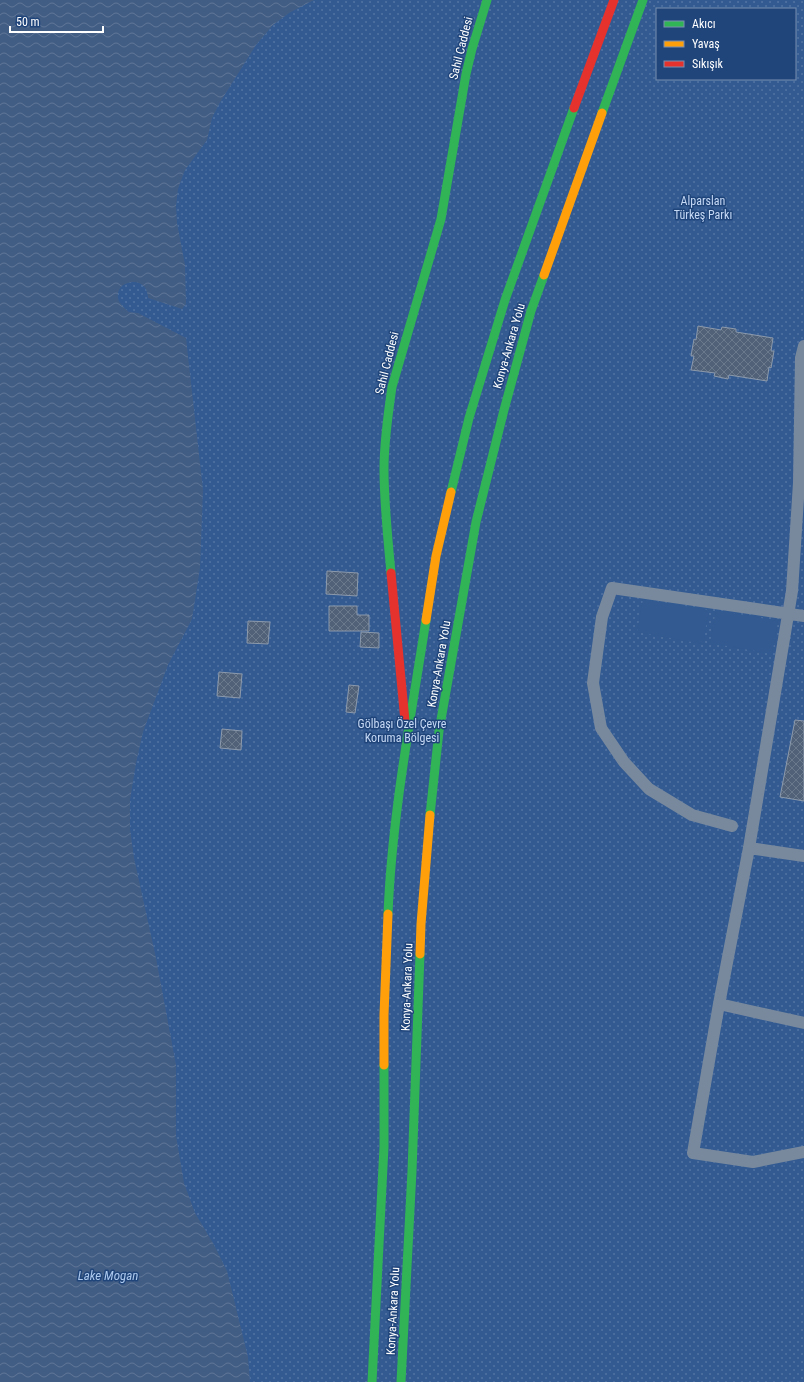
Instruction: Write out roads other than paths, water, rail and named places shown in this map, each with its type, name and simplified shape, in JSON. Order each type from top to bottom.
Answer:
[{"type":"main road","name":"Sahil Caddesi","points":[[407,741],[386,522],[384,468],[388,412],[392,387],[400,356],[441,219],[466,74],[487,0]]},
{"type":"main road","points":[[372,1382],[384,1147],[384,1015],[389,897],[394,838],[407,741],[436,556],[468,418],[504,300],[614,0]]},
{"type":"main road","name":"Konya-Ankara Yolu","points":[[401,1382],[412,1171],[421,924],[427,839],[439,731],[476,522],[531,311],[643,0]]},
{"type":"street","points":[[804,346],[801,358],[802,396],[800,483],[792,591],[749,848],[719,1004],[694,1153],[753,1162],[804,1152]]},
{"type":"street","points":[[732,826],[692,815],[649,789],[624,762],[601,728],[593,683],[602,617],[612,588],[804,616]]},
{"type":"street","points":[[749,848],[804,856]]},
{"type":"street","points":[[719,1004],[804,1023]]},
{"type":"water","name":"Lake Mogan","points":[[0,0],[314,0],[289,13],[273,25],[256,45],[219,104],[212,118],[207,140],[185,170],[178,189],[176,206],[177,223],[185,265],[186,304],[182,309],[148,298],[146,289],[143,285],[133,282],[124,285],[118,292],[118,298],[122,306],[129,312],[138,313],[186,338],[203,490],[200,568],[192,619],[168,665],[143,732],[130,800],[130,829],[134,858],[156,958],[176,1065],[176,1136],[184,1183],[195,1213],[213,1243],[227,1271],[248,1357],[250,1382],[0,1382]]},
{"type":"park label","name":"Alparslan Türkeş Parkı","points":[[703,208]]},
{"type":"park label","name":"Gölbaşı Özel Çevre Koruma Bölgesi","points":[[402,731]]}]
